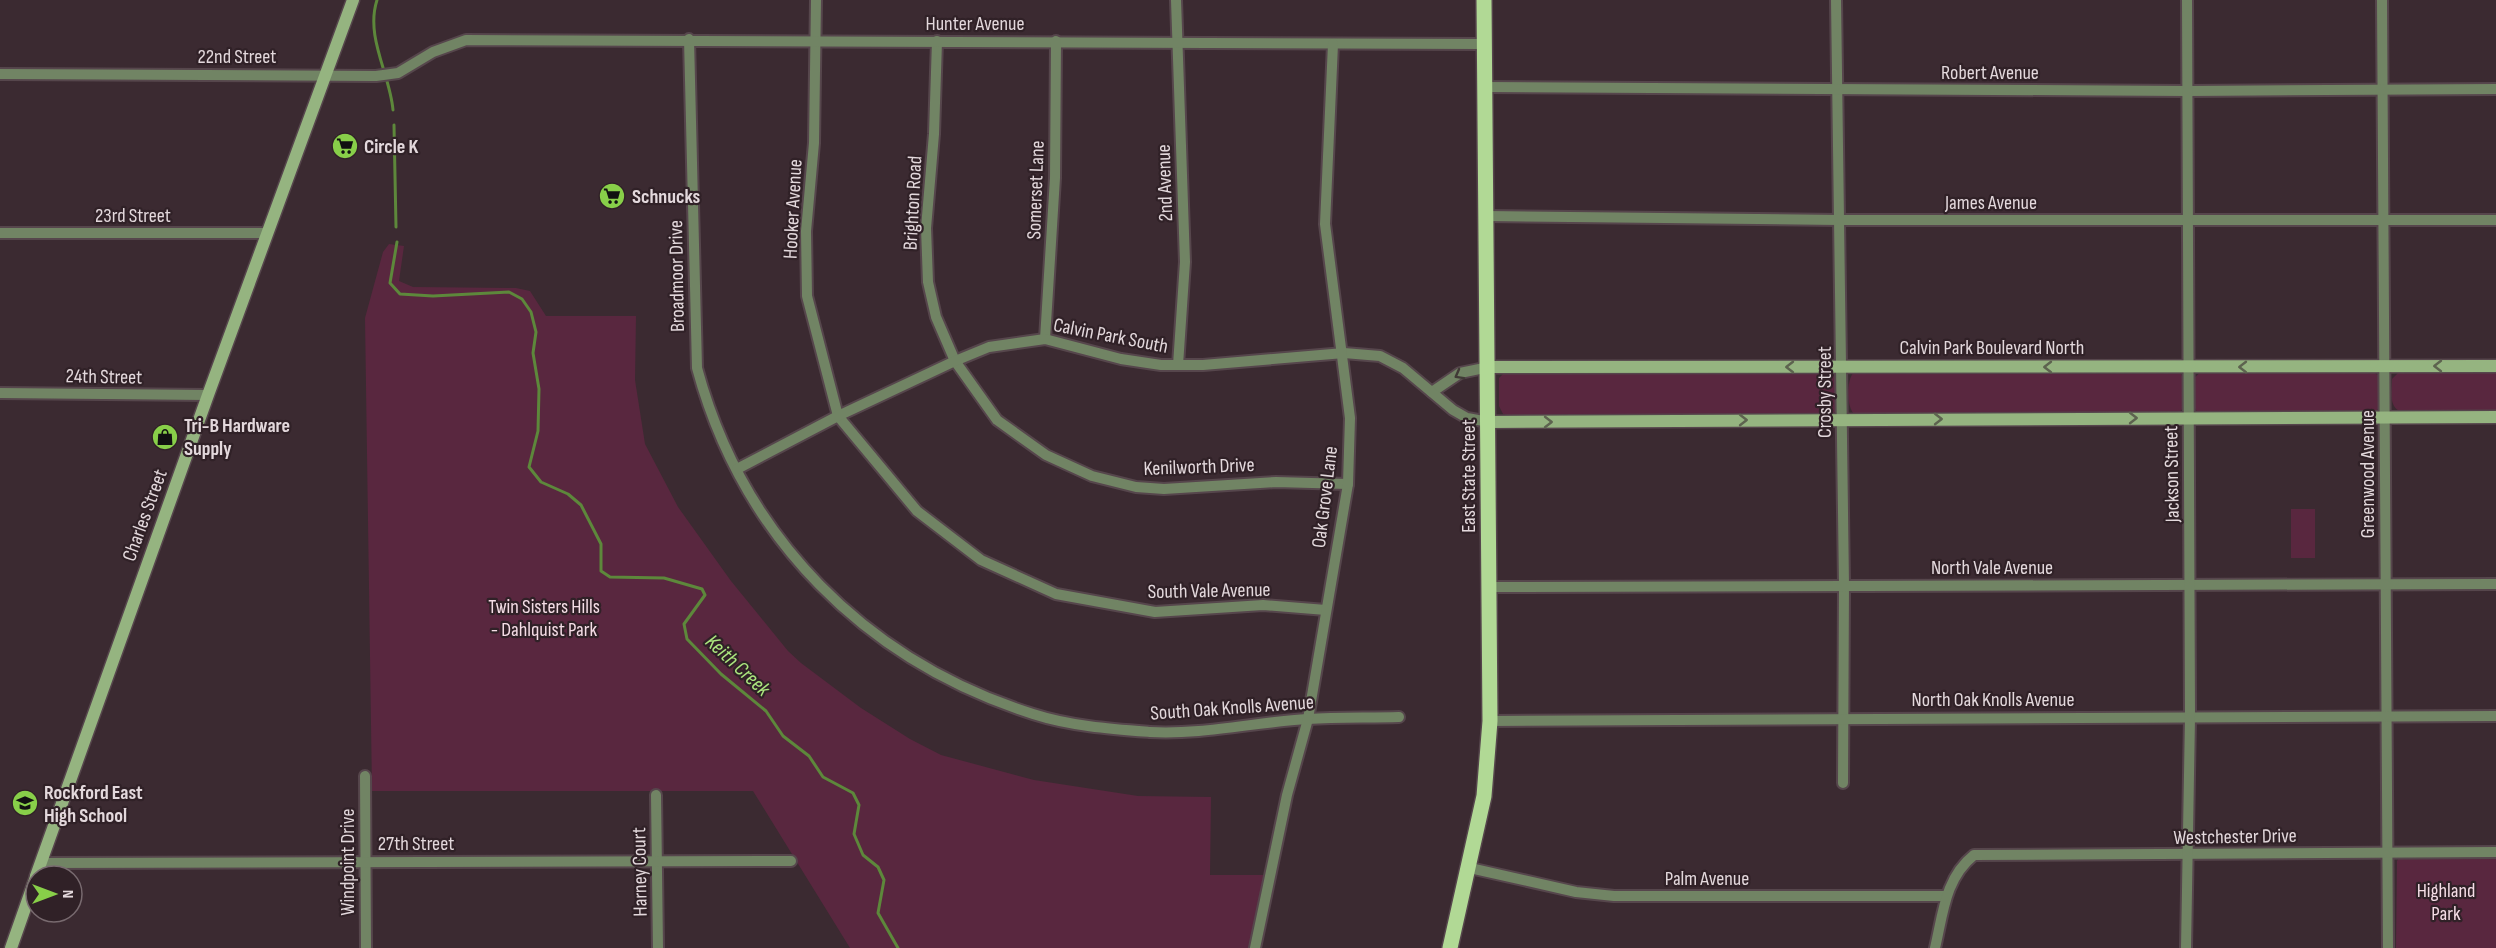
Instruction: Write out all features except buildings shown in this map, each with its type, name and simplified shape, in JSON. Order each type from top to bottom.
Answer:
[{"type":"main road","name":"East State Street","points":[[1450,948],[1470,868],[1484,796],[1490,722],[1489,367],[1485,216],[1484,0]]},
{"type":"street","name":"Charles Street","points":[[41,863],[208,395],[353,0]]},
{"type":"street","name":"Hooker Avenue","points":[[816,0],[814,143],[806,231],[807,296],[838,416]]},
{"type":"street","name":"2nd Avenue","points":[[1176,0],[1185,262],[1178,365]]},
{"type":"street","name":"Crosby Street","points":[[1836,0],[1844,585],[1843,783]]},
{"type":"street","name":"Jackson Street","points":[[2186,948],[2190,717],[2187,0]]},
{"type":"street","name":"Greenwood Avenue","points":[[2382,0],[2381,221],[2385,367],[2388,948]]},
{"type":"street","name":"Hunter Avenue","points":[[466,40],[549,42],[689,39],[1484,44]]},
{"type":"street","name":"Broadmoor Drive","points":[[689,39],[697,368],[708,406],[737,469]]},
{"type":"street","name":"22nd Street","points":[[0,74],[376,76],[398,73],[433,52],[466,40]]},
{"type":"street","name":"Brighton Road","points":[[937,41],[926,228],[928,282],[936,317],[955,361]]},
{"type":"street","name":"Somerset Lane","points":[[1045,339],[1055,178],[1056,41]]},
{"type":"street","name":"Oak Grove Lane","points":[[1255,948],[1287,795],[1308,719],[1348,484],[1350,418],[1344,353],[1324,225],[1333,44]]},
{"type":"street","name":"Robert Avenue","points":[[1484,87],[2188,91],[2496,89]]},
{"type":"street","name":"James Avenue","points":[[1485,216],[1839,220],[2496,220]]},
{"type":"street","name":"23rd Street","points":[[0,233],[267,233]]},
{"type":"street","name":"Calvin Park South","points":[[737,469],[838,416],[955,361],[989,347],[1045,339],[1121,359],[1178,365],[1344,353],[1380,356],[1403,368],[1453,410],[1467,418],[1489,422]]},
{"type":"street","name":"Kenilworth Drive","points":[[955,361],[997,420],[1046,456],[1092,476],[1136,487],[1164,489],[1276,482],[1348,484]]},
{"type":"street","name":"Calvin Park Boulevard North","points":[[1489,367],[2496,366]]},
{"type":"street","points":[[1432,392],[1461,374],[1489,367]]},
{"type":"street","name":"24th Street","points":[[0,393],[208,395]]},
{"type":"street","name":"South Vale Avenue","points":[[838,416],[917,511],[981,560],[1056,594],[1155,612],[1263,605],[1326,610]]},
{"type":"street","points":[[1489,422],[2496,417]]},
{"type":"street","name":"South Oak Knolls Avenue","points":[[737,469],[763,515],[793,556],[834,601],[889,645],[926,669],[1034,715],[1090,726],[1152,732],[1227,728],[1308,719],[1399,717]]},
{"type":"street","name":"North Vale Avenue","points":[[1488,587],[2496,584]]},
{"type":"street","name":"North Oak Knolls Avenue","points":[[1490,722],[1843,718],[2496,716]]},
{"type":"street","name":"Windpoint Drive","points":[[364,776],[366,948]]},
{"type":"street","name":"Harney Court","points":[[656,795],[658,948]]},
{"type":"street","name":"Westchester Drive","points":[[1946,896],[1950,883],[1961,865],[1974,855],[2496,852]]},
{"type":"street","name":"27th Street","points":[[41,863],[791,861]]},
{"type":"street","name":"Palm Avenue","points":[[1470,868],[1576,892],[1614,896],[1946,896]]},
{"type":"street","points":[[1935,948],[1946,896]]},
{"type":"street","name":"Charles Street","points":[[11,948],[24,911]]},
{"type":"green space","name":"Twin Sisters Hills - Dahlquist Park","points":[[389,244],[404,246],[399,281],[413,287],[516,288],[530,291],[546,316],[636,316],[635,380],[645,444],[678,507],[731,581],[788,651],[861,708],[910,739],[941,755],[1034,780],[1138,796],[1211,797],[1210,875],[1265,875],[1249,948],[850,948],[753,791],[372,791],[365,318],[383,252]]},
{"type":"green space","points":[[2496,370],[2496,412],[2401,412],[2392,402],[2392,379],[2400,371]]},
{"type":"green space","points":[[2177,371],[2184,382],[2183,408],[2178,414],[1855,415],[1850,406],[1848,387],[1854,372]]},
{"type":"green space","points":[[2202,371],[2372,371],[2379,376],[2379,408],[2374,413],[2197,412],[2194,406],[2193,379]]},
{"type":"green space","points":[[1504,373],[1832,373],[1836,381],[1836,411],[1831,415],[1511,416],[1503,414],[1499,406],[1499,378]]},
{"type":"green space","points":[[2291,509],[2315,509],[2315,558],[2291,558]]},
{"type":"green space","name":"Highland Park","points":[[2496,856],[2496,948],[2396,948],[2397,861],[2399,858]]},
{"type":"waterway","name":"Keith Creek","points":[[377,0],[374,14],[376,42],[393,110]]},
{"type":"waterway","name":"Keith Creek","points":[[394,125],[396,227]]},
{"type":"waterway","name":"Keith Creek","points":[[397,242],[390,283],[400,294],[433,296],[509,292],[522,299],[531,312],[536,332],[533,353],[539,389],[538,431],[529,467],[541,482],[568,494],[581,505],[601,544],[601,571],[610,577],[664,578],[702,589],[705,595],[684,624],[687,639],[721,674],[766,711],[783,736],[809,756],[823,777],[853,793],[859,805],[854,834],[863,855],[878,867],[884,880],[878,913],[898,948]]},
{"type":"place","name":"Circle K","points":[[345,146]]},
{"type":"place","name":"Schnucks","points":[[612,196]]},
{"type":"place","name":"Tri-B Hardware Supply","points":[[165,437]]},
{"type":"place","name":"Rockford East High School","points":[[25,803]]}]
